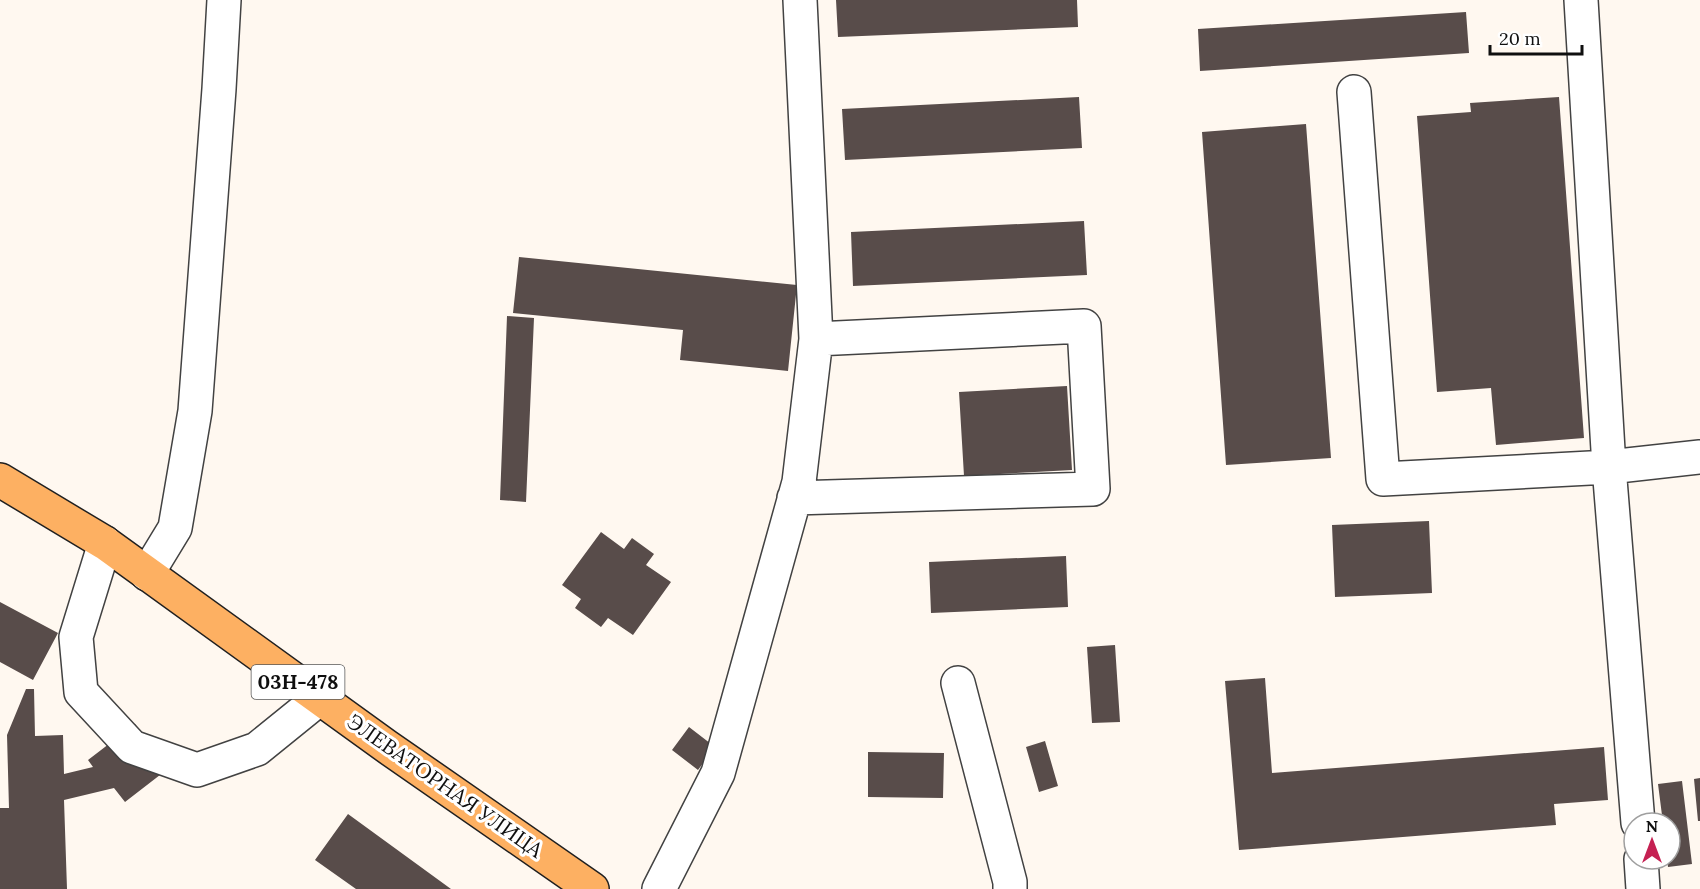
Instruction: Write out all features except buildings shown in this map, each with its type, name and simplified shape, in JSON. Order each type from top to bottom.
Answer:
[{"type":"main road","name":"ЭЛЕВАТОРНАЯ УЛИЦА","points":[[0,480],[105,543],[320,698],[592,889]]},
{"type":"lane","points":[[147,574],[176,528],[195,411],[224,0]]},
{"type":"lane","points":[[658,889],[718,773],[799,482],[816,339],[800,0]]},
{"type":"lane","points":[[1581,0],[1609,467],[1637,811]]},
{"type":"lane","points":[[1354,92],[1383,479],[1609,467],[1700,457]]},
{"type":"lane","points":[[794,498],[1094,489],[1084,326],[816,339]]},
{"type":"lane","points":[[105,543],[76,637],[81,692],[132,747],[196,770],[257,748],[320,698]]},
{"type":"lane","points":[[958,683],[1010,889]]},
{"type":"lane","points":[[1642,871],[1643,889]]}]
